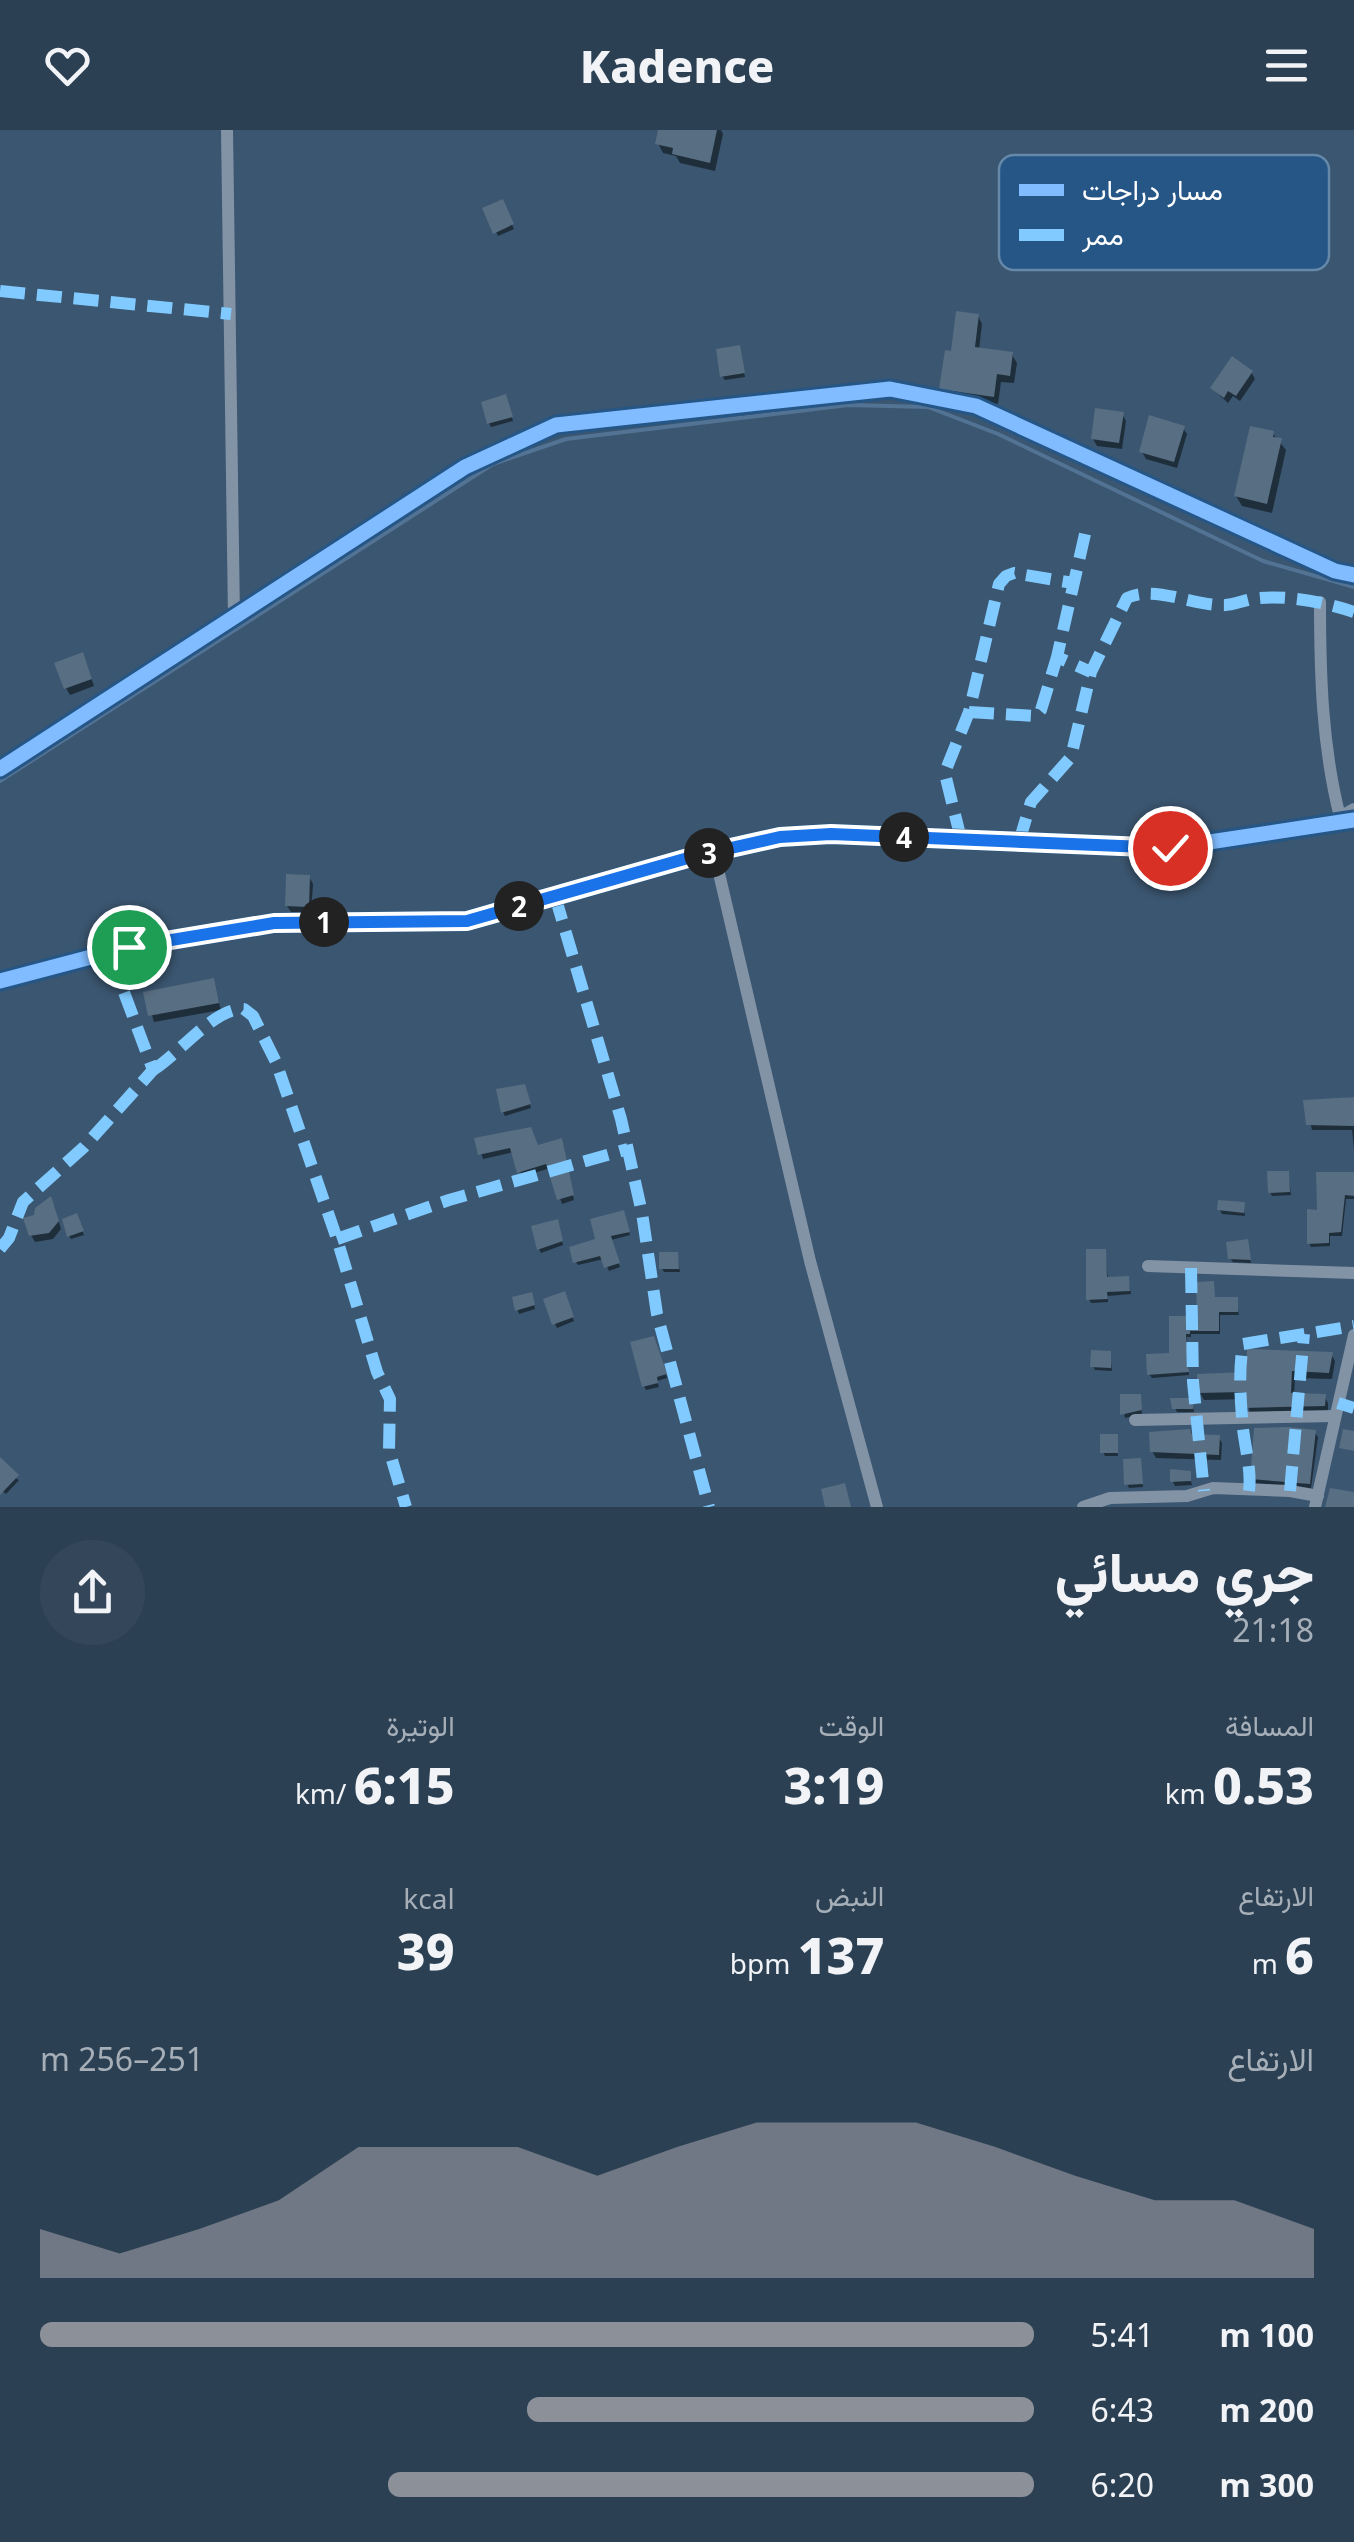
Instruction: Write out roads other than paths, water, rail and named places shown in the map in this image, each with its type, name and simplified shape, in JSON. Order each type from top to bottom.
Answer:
[{"type":"street","points":[[228,130],[234,617]]},
{"type":"street","points":[[0,768],[466,467],[556,425],[890,388],[976,406],[1335,572],[1354,575]]},
{"type":"street","points":[[1320,602],[1320,668],[1328,770],[1347,819]]},
{"type":"street","points":[[0,981],[129,947],[274,923],[467,921],[780,837],[831,834],[1170,848],[1326,826],[1347,819],[1354,809]]},
{"type":"street","points":[[714,852],[810,1261],[877,1507]]},
{"type":"street","points":[[1148,1266],[1354,1273]]},
{"type":"street","points":[[1083,1507],[1110,1498],[1187,1496],[1213,1488],[1290,1491],[1316,1501],[1354,1335]]},
{"type":"street","points":[[1136,1420],[1335,1416]]},
{"type":"waterway","points":[[0,781],[493,464],[566,439],[848,405],[928,407],[998,434],[1263,561],[1354,587]]}]
